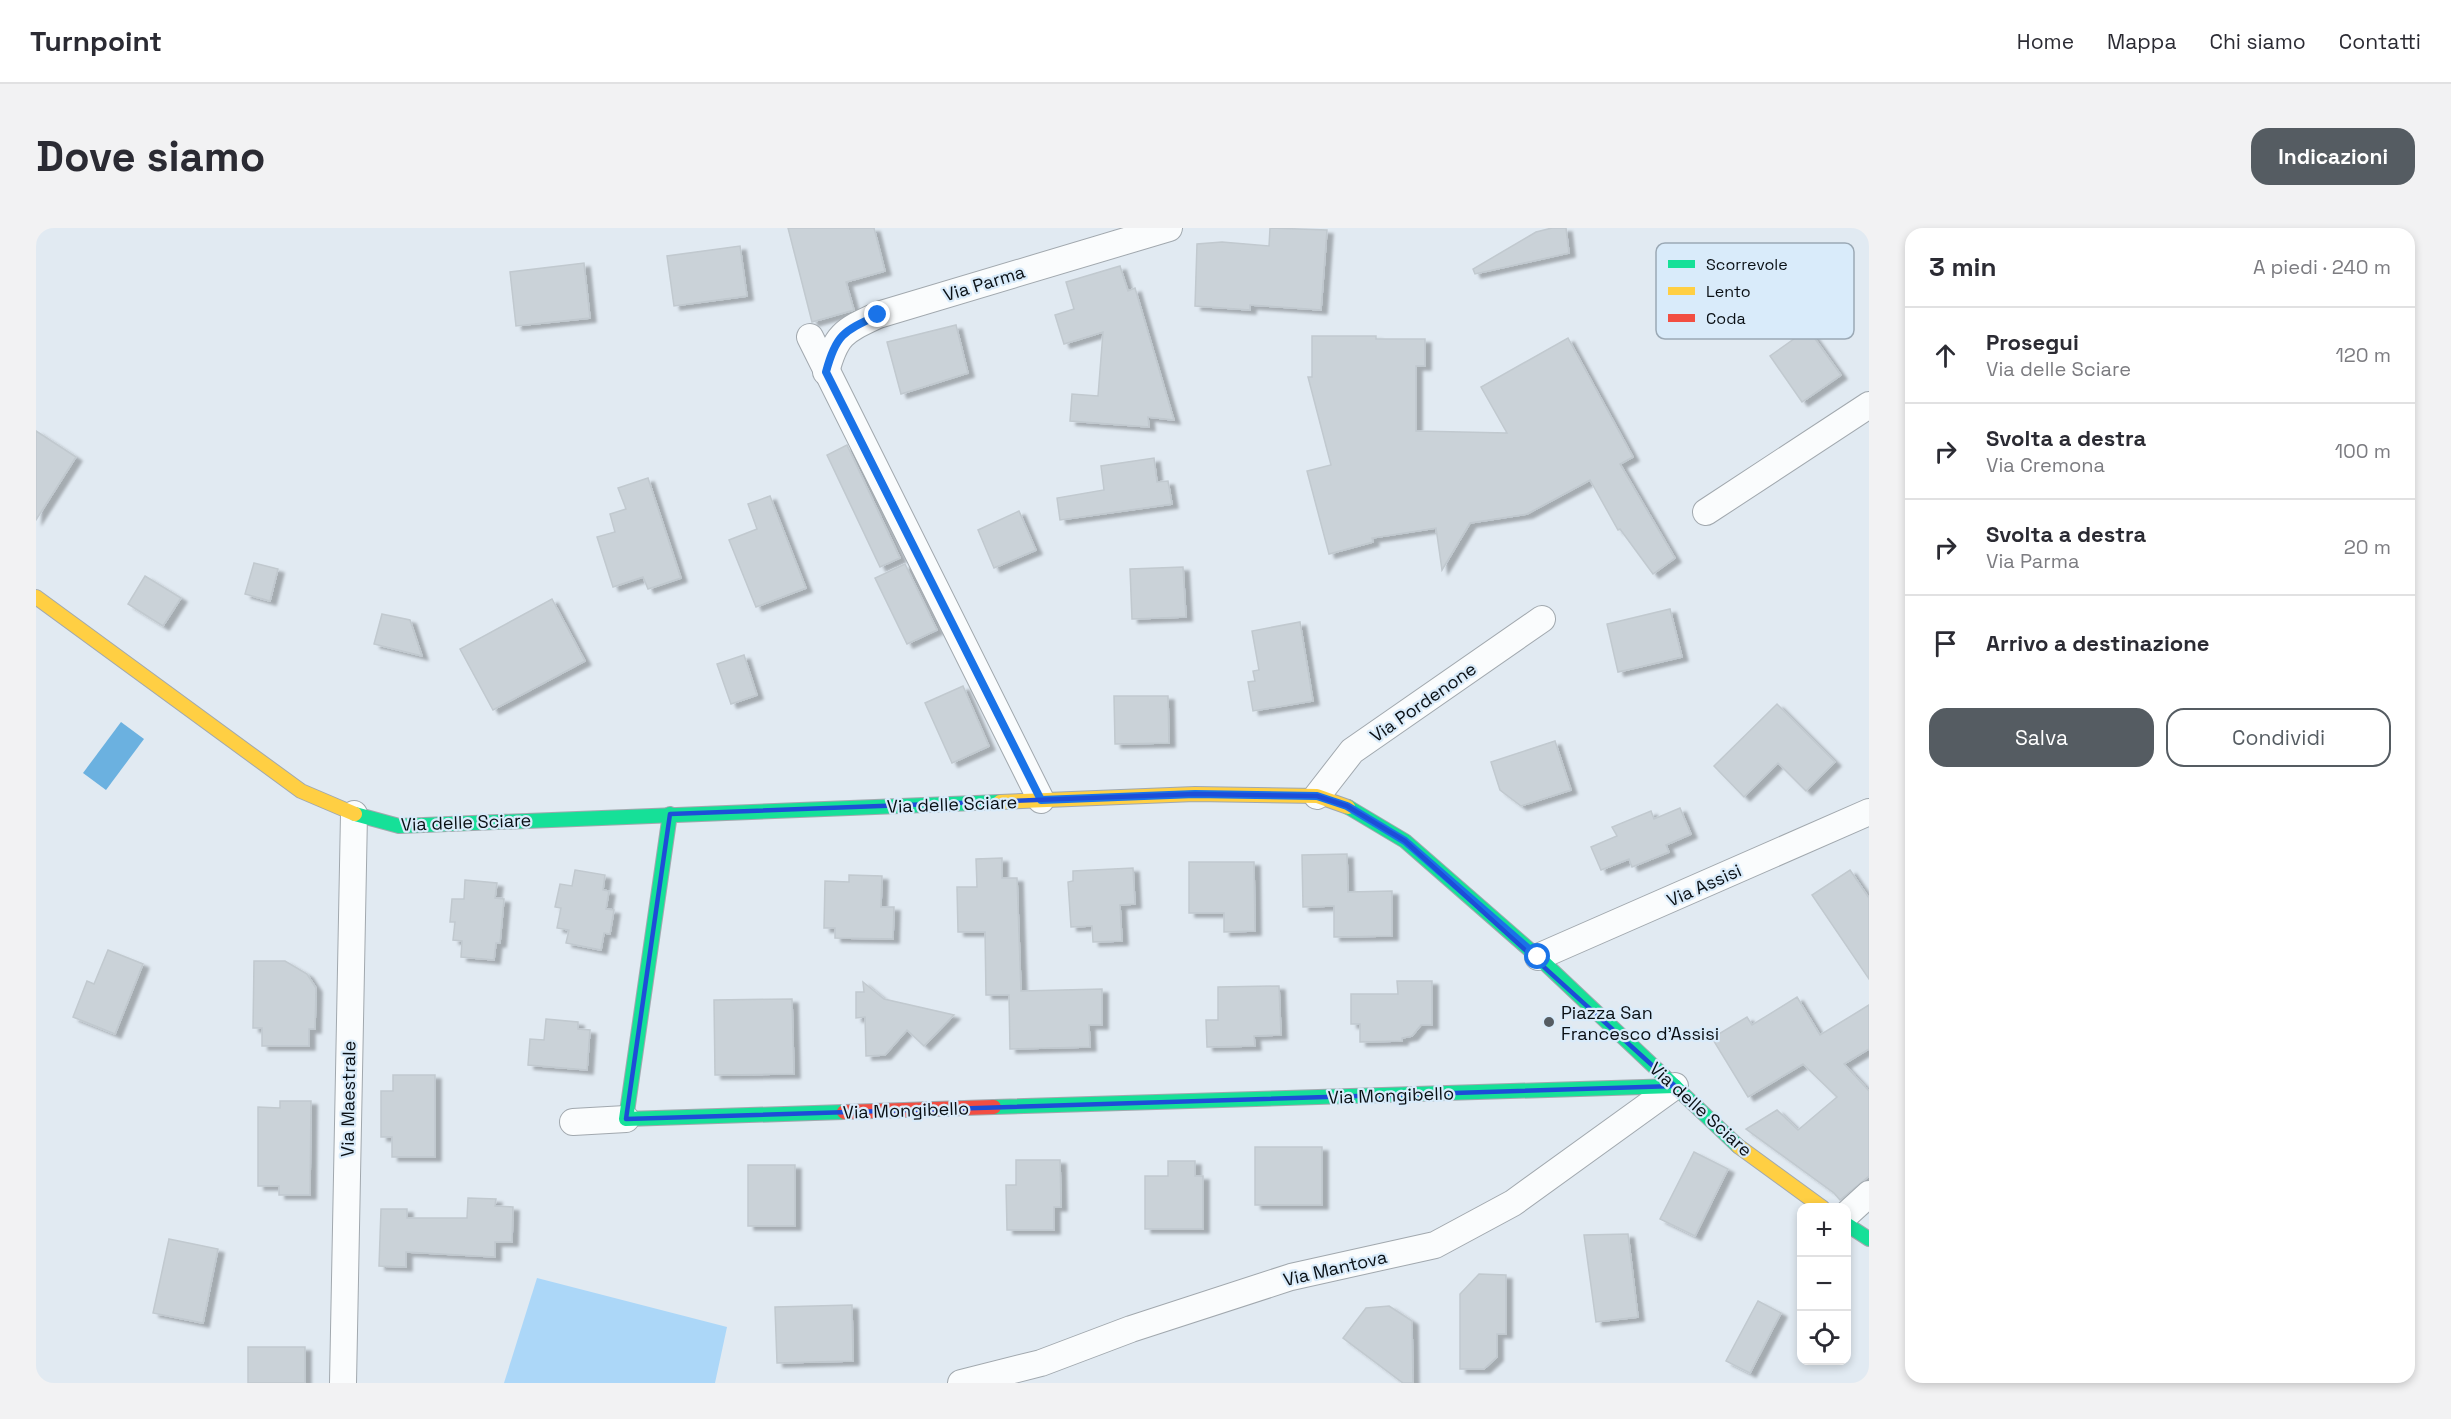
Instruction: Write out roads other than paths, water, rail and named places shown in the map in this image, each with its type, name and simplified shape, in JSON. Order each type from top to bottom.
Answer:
[{"type":"street","name":"Via Parma","points":[[826,372],[832,349],[847,330],[878,315],[1169,228]]},
{"type":"street","points":[[810,337],[1041,800]]},
{"type":"street","points":[[1706,512],[1869,405]]},
{"type":"street","name":"Via delle Sciare","points":[[36,597],[301,791],[354,814],[399,826],[1195,794],[1317,796],[1347,806],[1405,841],[1538,957],[1735,1144],[1816,1203]]},
{"type":"street","name":"Via Pordenone","points":[[1317,796],[1352,751],[1542,619]]},
{"type":"street","name":"Via Assisi","points":[[1538,957],[1869,812]]},
{"type":"street","name":"Via Maestrale","points":[[343,1383],[354,814]]},
{"type":"street","points":[[573,1122],[626,1119],[670,814]]},
{"type":"street","name":"Via Mongibello","points":[[626,1119],[1675,1086]]},
{"type":"street","name":"Via Mantova","points":[[961,1383],[1041,1363],[1131,1329],[1291,1277],[1435,1245],[1514,1203],[1675,1086]]},
{"type":"street","points":[[1851,1210],[1869,1194]]},
{"type":"street","points":[[1851,1227],[1869,1239]]},
{"type":"place","name":"Piazza San Francesco d'Assisi","points":[[1549,1022]]}]
